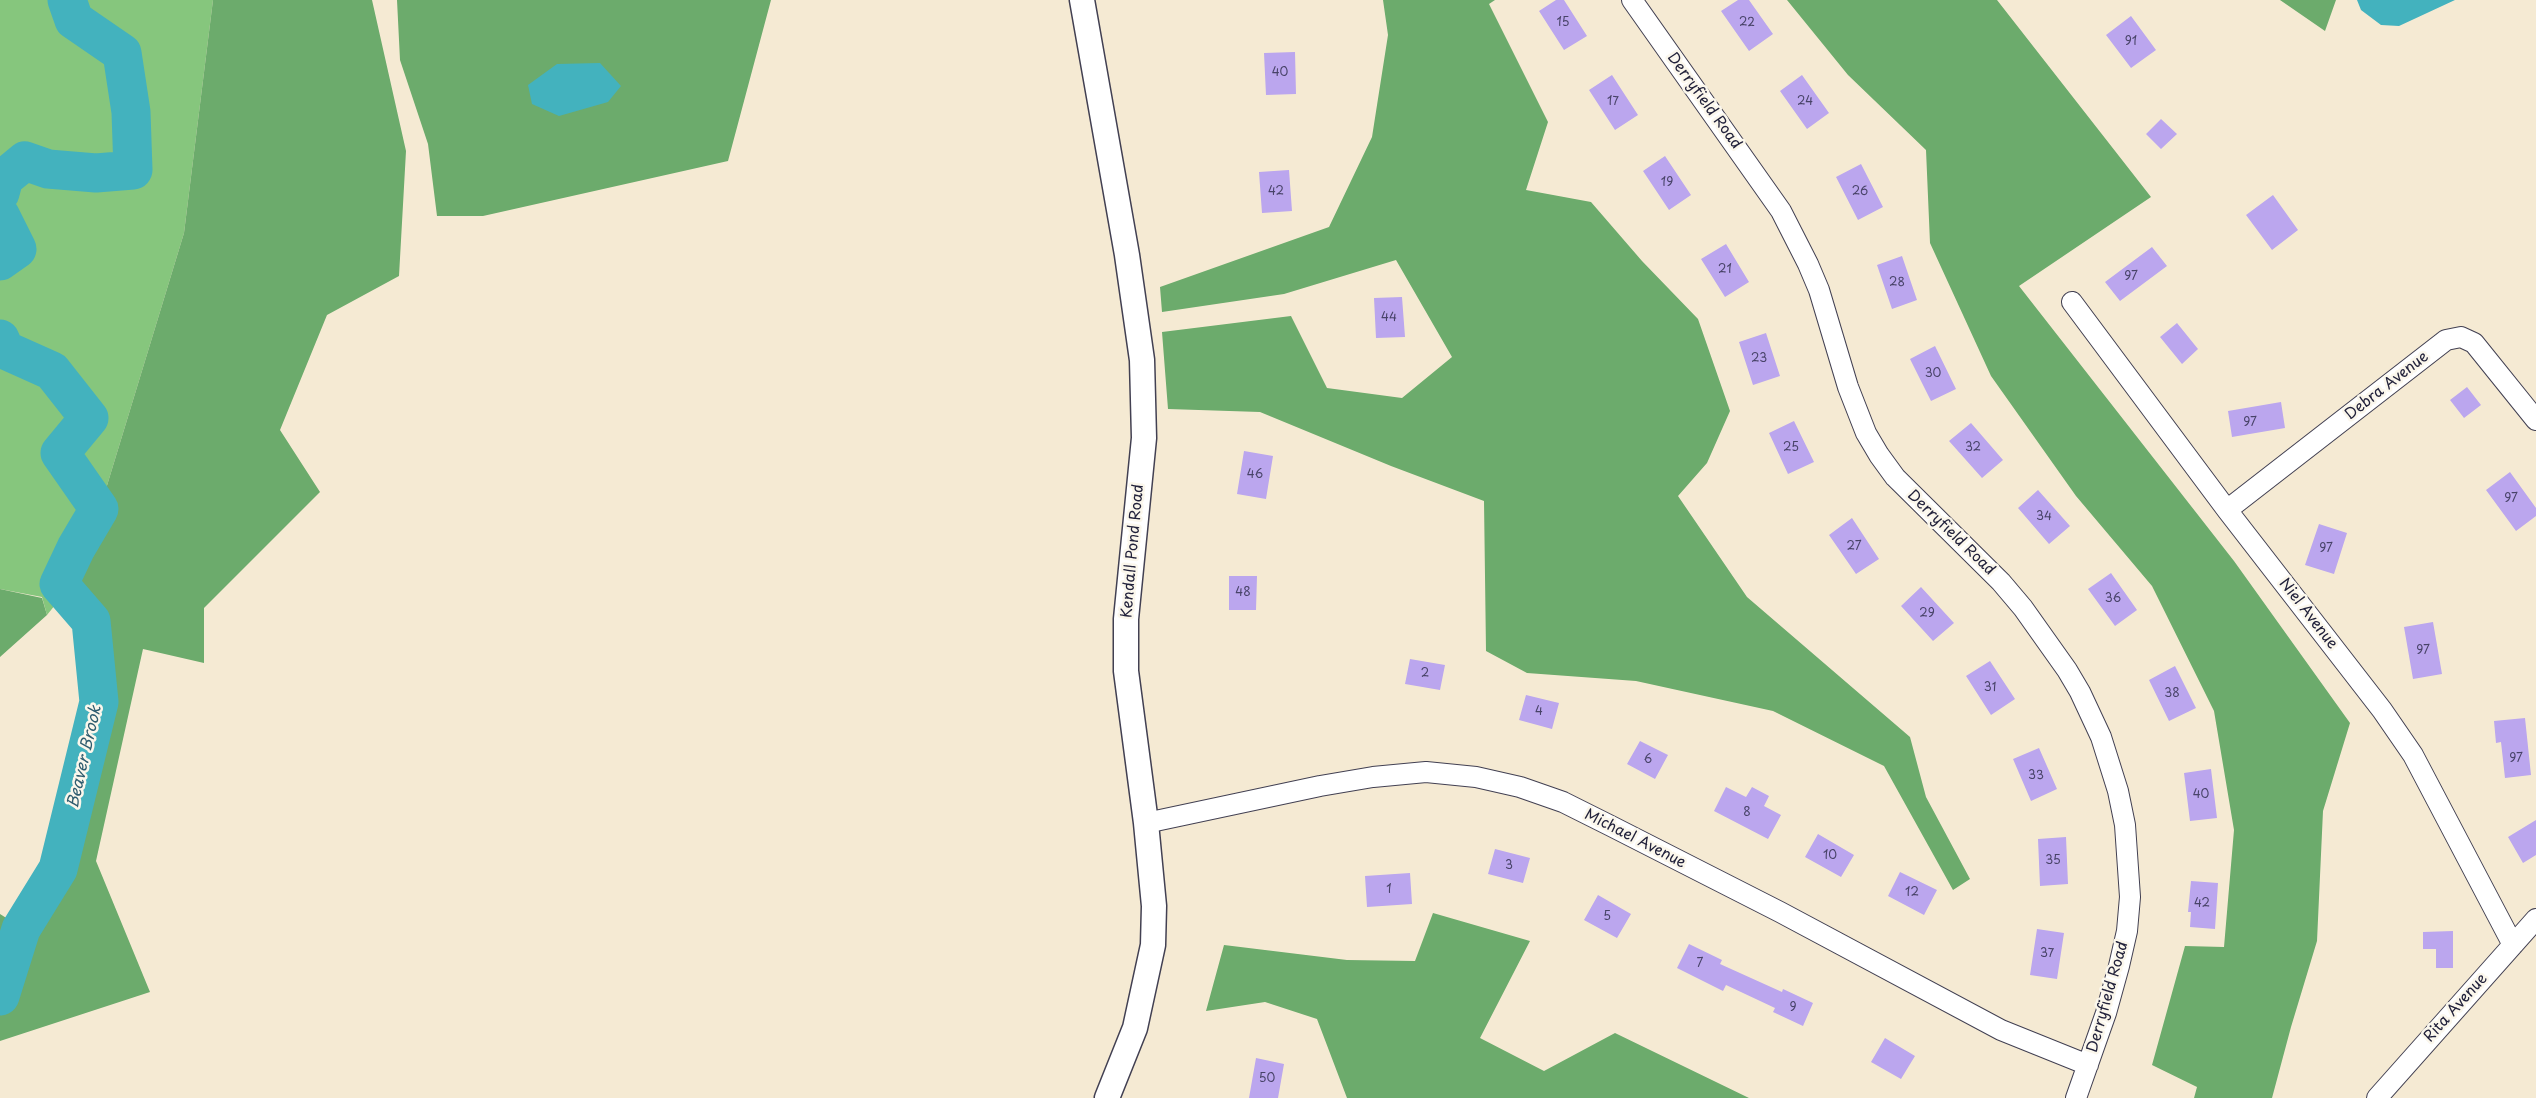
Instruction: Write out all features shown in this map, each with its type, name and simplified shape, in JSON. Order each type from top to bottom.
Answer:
[{"type":"street","name":"Kendall Pond Road","points":[[1082,0],[1127,255],[1142,360],[1144,438],[1128,598],[1126,671],[1146,823],[1154,906],[1153,945],[1135,1028],[1107,1098]]},
{"type":"street","name":"Derryfield Road","points":[[1632,0],[1781,211],[1819,290],[1848,387],[1866,433],[1879,455],[1918,502],[2001,582],[2024,608],[2072,678],[2101,737],[2115,781],[2125,825],[2130,897],[2127,931],[2119,966],[2076,1098]]},
{"type":"street","name":"Niel Avenue","points":[[2072,302],[2227,510],[2382,710],[2413,755],[2513,945]]},
{"type":"street","name":"Debra Avenue","points":[[2227,510],[2446,340],[2461,337],[2474,343],[2536,420]]},
{"type":"street","name":"Michael Avenue","points":[[1146,823],[1373,777],[1426,772],[1476,777],[1520,787],[1563,802],[1611,826],[1780,912],[2001,1030],[2088,1065]]},
{"type":"street","name":"Rita Avenue","points":[[2377,1098],[2536,919]]},
{"type":"green space","points":[[0,0],[213,0],[184,233],[80,574],[47,615],[42,597],[0,589]]},
{"type":"green space","points":[[213,0],[372,0],[406,151],[399,276],[327,315],[280,430],[320,492],[204,608],[204,663],[143,649],[96,861],[150,992],[0,1041],[0,914],[35,936],[67,874],[97,742],[83,646],[80,574],[184,233]]},
{"type":"green space","points":[[397,0],[771,0],[728,161],[483,216],[437,216],[428,144],[400,60]]},
{"type":"green space","points":[[1383,0],[1495,0],[1489,4],[1548,122],[1526,190],[1591,202],[1642,261],[1698,319],[1730,411],[1707,463],[1678,496],[1747,597],[1910,737],[1926,797],[1970,879],[1953,890],[1884,766],[1773,711],[1636,681],[1527,673],[1486,651],[1484,501],[1391,466],[1260,412],[1168,409],[1162,332],[1291,316],[1327,388],[1402,398],[1452,357],[1396,260],[1284,294],[1162,312],[1160,287],[1329,227],[1372,137],[1388,35]]},
{"type":"green space","points":[[1787,0],[1997,0],[2151,197],[2019,286],[2234,561],[2350,723],[2323,811],[2317,941],[2272,1098],[2194,1098],[2197,1087],[2152,1065],[2185,946],[2224,947],[2234,830],[2214,711],[2152,586],[2076,496],[1991,376],[1930,243],[1926,150],[1848,75]]},
{"type":"green space","points":[[2280,0],[2336,0],[2325,31]]},
{"type":"green space","points":[[0,589],[42,598],[47,615],[0,657]]},
{"type":"green space","points":[[1433,913],[1530,941],[1480,1038],[1544,1071],[1615,1033],[1749,1098],[1347,1098],[1317,1019],[1265,1002],[1206,1011],[1224,945],[1347,960],[1415,961]]},
{"type":"water","points":[[2357,0],[2455,0],[2399,26],[2381,25],[2361,10]]},
{"type":"water","points":[[600,63],[621,86],[608,102],[559,116],[532,104],[528,85],[557,64]]},
{"type":"building","points":[[1556,0],[1564,0],[1587,36],[1564,50],[1539,11]]},
{"type":"building","points":[[1738,0],[1749,0],[1773,34],[1749,51],[1721,11]]},
{"type":"building","points":[[2131,16],[2156,50],[2131,68],[2106,35]]},
{"type":"building","points":[[1295,52],[1296,94],[1266,95],[1264,53]]},
{"type":"building","points":[[1612,75],[1638,115],[1615,130],[1589,90]]},
{"type":"building","points":[[1802,75],[1829,113],[1807,129],[1780,91]]},
{"type":"building","points":[[2161,119],[2177,134],[2161,149],[2146,134]]},
{"type":"building","points":[[1665,156],[1691,195],[1669,210],[1643,171]]},
{"type":"building","points":[[1861,164],[1883,207],[1858,220],[1836,177]]},
{"type":"building","points":[[1289,170],[1292,211],[1262,213],[1259,172]]},
{"type":"building","points":[[2273,195],[2298,230],[2272,250],[2246,215]]},
{"type":"building","points":[[1726,244],[1749,282],[1725,297],[1701,259]]},
{"type":"building","points":[[2152,247],[2167,266],[2120,301],[2105,282]]},
{"type":"building","points":[[1902,256],[1917,300],[1892,309],[1877,265]]},
{"type":"building","points":[[1402,297],[1405,337],[1376,338],[1374,298]]},
{"type":"building","points":[[2177,323],[2198,349],[2182,364],[2160,337]]},
{"type":"building","points":[[1766,333],[1780,376],[1753,385],[1739,342]]},
{"type":"building","points":[[1935,346],[1956,389],[1931,401],[1910,359]]},
{"type":"building","points":[[2467,387],[2481,405],[2464,418],[2450,400]]},
{"type":"building","points":[[2281,402],[2285,428],[2232,437],[2228,411]]},
{"type":"building","points":[[1794,421],[1814,462],[1788,474],[1769,433]]},
{"type":"building","points":[[1971,423],[2003,460],[1982,478],[1949,441]]},
{"type":"building","points":[[1244,451],[1273,456],[1266,499],[1237,494]]},
{"type":"building","points":[[2510,472],[2536,508],[2536,516],[2516,531],[2486,490]]},
{"type":"building","points":[[2038,490],[2070,526],[2049,544],[2018,508]]},
{"type":"building","points":[[1852,518],[1879,559],[1856,574],[1829,535]]},
{"type":"building","points":[[2319,524],[2347,533],[2334,574],[2305,565]]},
{"type":"building","points":[[2111,573],[2137,610],[2115,626],[2088,589]]},
{"type":"building","points":[[1229,576],[1257,576],[1256,610],[1229,610]]},
{"type":"building","points":[[1921,587],[1954,623],[1933,641],[1901,606]]},
{"type":"building","points":[[2433,622],[2442,674],[2413,679],[2404,627]]},
{"type":"building","points":[[1410,659],[1445,665],[1440,690],[1405,684]]},
{"type":"building","points":[[1990,661],[2015,699],[1991,715],[1966,676]]},
{"type":"building","points":[[2175,666],[2196,708],[2169,721],[2149,680]]},
{"type":"building","points":[[1526,695],[1559,703],[1552,729],[1519,720]]},
{"type":"building","points":[[2525,718],[2531,775],[2505,778],[2501,742],[2496,743],[2494,721]]},
{"type":"building","points":[[1640,741],[1668,755],[1655,779],[1627,764]]},
{"type":"building","points":[[2039,748],[2057,789],[2031,801],[2013,759]]},
{"type":"building","points":[[2211,769],[2217,818],[2190,821],[2184,773]]},
{"type":"building","points":[[1726,787],[1746,797],[1752,787],[1769,796],[1764,806],[1781,815],[1768,839],[1714,811]]},
{"type":"building","points":[[2536,820],[2536,855],[2523,863],[2508,837]]},
{"type":"building","points":[[1818,834],[1854,855],[1841,877],[1805,857]]},
{"type":"building","points":[[2066,837],[2068,884],[2040,886],[2038,839]]},
{"type":"building","points":[[1495,849],[1530,858],[1523,883],[1488,874]]},
{"type":"building","points":[[1900,872],[1937,890],[1924,915],[1888,896]]},
{"type":"building","points":[[1410,873],[1412,904],[1367,907],[1365,876]]},
{"type":"building","points":[[2191,881],[2218,883],[2215,929],[2190,927],[2191,912],[2188,912]]},
{"type":"building","points":[[1598,895],[1631,914],[1617,938],[1584,920]]},
{"type":"building","points":[[2037,929],[2064,933],[2057,979],[2030,975]]},
{"type":"building","points":[[2453,931],[2453,968],[2436,968],[2436,949],[2423,949],[2423,932]]},
{"type":"building","points":[[1689,944],[1722,960],[1720,964],[1782,992],[1783,989],[1813,1003],[1803,1026],[1773,1012],[1775,1008],[1726,985],[1723,991],[1677,968]]},
{"type":"building","points":[[1885,1038],[1915,1056],[1901,1079],[1871,1062]]},
{"type":"building","points":[[1256,1058],[1284,1064],[1278,1098],[1249,1098]]},
{"type":"waterway","name":"Beaver Brook","points":[[0,193],[4,178],[25,161],[48,169],[96,173],[133,170],[131,112],[122,53],[74,20],[67,0]]},
{"type":"waterway","name":"Beaver Brook","points":[[0,215],[17,249],[0,261]]},
{"type":"waterway","name":"Beaver Brook","points":[[0,339],[5,350],[52,371],[89,418],[60,453],[99,509],[76,548],[59,584],[91,621],[99,702],[58,869],[21,929],[0,996]]}]
